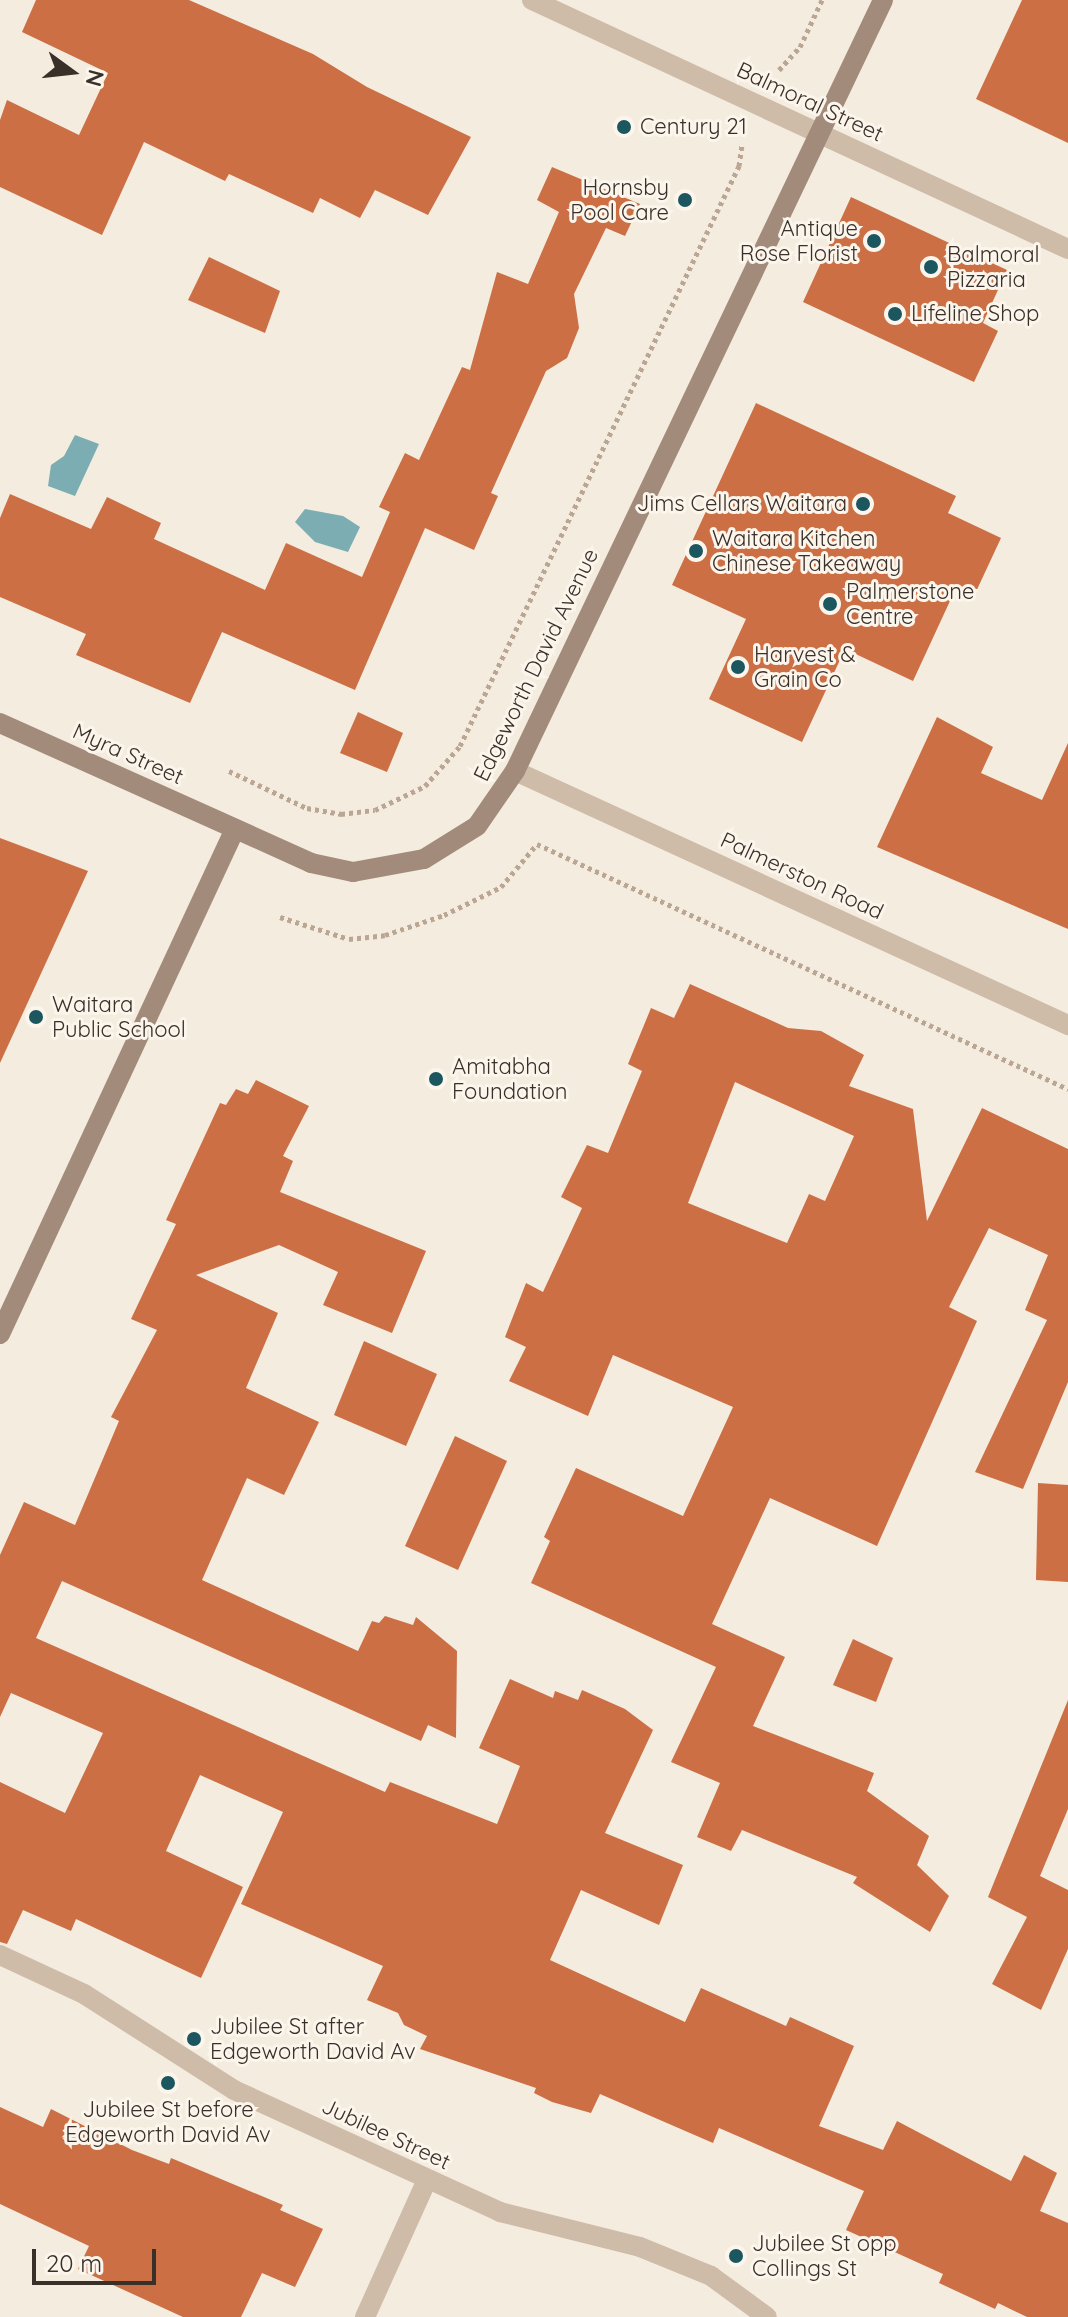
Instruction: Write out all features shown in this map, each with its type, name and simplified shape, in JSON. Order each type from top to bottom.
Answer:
[{"type":"main road","name":"Edgeworth David Avenue","points":[[235,829],[311,863],[353,872],[388,870],[424,859],[477,826],[515,771],[883,0]]},
{"type":"main road","name":"Myra Street","points":[[0,723],[235,829]]},
{"type":"main road","points":[[0,1334],[235,829]]},
{"type":"street","name":"Balmoral Street","points":[[532,0],[1068,249]]},
{"type":"street","name":"Palmerston Road","points":[[515,771],[1068,1025]]},
{"type":"street","name":"Jubilee Street","points":[[0,1955],[84,1994],[234,2090],[427,2180],[514,2216],[668,2259],[711,2276],[767,2317]]},
{"type":"street","points":[[365,2317],[427,2180]]},
{"type":"path","points":[[779,70],[800,47],[822,0]]},
{"type":"path","points":[[229,771],[307,808],[341,814],[375,810],[425,786],[460,746],[739,166],[742,144]]},
{"type":"path","points":[[280,917],[349,939],[385,935],[444,915],[501,887],[537,844],[1068,1089]]},
{"type":"water","points":[[75,435],[99,444],[75,496],[48,486],[51,465],[64,456]]},
{"type":"water","points":[[305,509],[343,516],[360,527],[348,552],[315,542],[295,522]]},
{"type":"building","points":[[36,0],[189,0],[313,54],[367,87],[471,137],[428,215],[375,190],[360,218],[320,198],[313,213],[229,174],[225,181],[144,142],[102,235],[0,187],[0,120],[7,100],[79,135],[108,73],[22,32]]},
{"type":"building","points":[[1022,0],[1068,0],[1068,143],[976,99]]},
{"type":"building","points":[[552,167],[640,204],[625,236],[606,228],[574,294],[579,328],[567,358],[546,371],[491,493],[498,496],[474,550],[425,528],[355,690],[222,632],[190,703],[76,655],[86,634],[0,597],[0,518],[10,494],[91,529],[107,497],[161,523],[154,539],[265,590],[286,543],[362,577],[390,512],[379,507],[405,453],[419,460],[462,367],[470,370],[497,272],[528,284],[559,212],[537,200]]},
{"type":"building","points":[[851,197],[1007,270],[983,323],[998,331],[974,382],[803,302]]},
{"type":"building","points":[[209,257],[280,291],[265,333],[188,300]]},
{"type":"building","name":"Palmerstone Centre","points":[[756,403],[956,496],[948,513],[1001,538],[974,596],[956,588],[913,681],[845,649],[802,742],[709,699],[746,619],[672,585]]},
{"type":"building","points":[[358,712],[403,733],[387,772],[340,753]]},
{"type":"building","points":[[937,717],[993,747],[981,773],[1042,800],[1068,743],[1068,929],[877,847]]},
{"type":"building","points":[[0,838],[88,871],[0,1063]]},
{"type":"building","points":[[690,984],[788,1028],[821,1031],[864,1055],[849,1086],[913,1109],[927,1221],[982,1108],[1068,1149],[1068,1382],[1023,1489],[975,1472],[1047,1320],[1025,1310],[1048,1255],[989,1228],[949,1307],[977,1321],[877,1546],[770,1498],[712,1624],[785,1657],[753,1726],[874,1773],[867,1791],[929,1836],[917,1865],[949,1896],[930,1932],[853,1883],[857,1877],[742,1830],[731,1851],[697,1837],[720,1783],[671,1762],[716,1667],[531,1583],[550,1541],[544,1537],[576,1468],[683,1516],[733,1407],[613,1355],[588,1416],[509,1381],[526,1347],[505,1337],[526,1283],[543,1292],[582,1208],[561,1197],[587,1145],[608,1153],[642,1071],[628,1064],[651,1008],[674,1018]],"holes":[[[735,1082],[854,1136],[825,1201],[809,1194],[787,1243],[688,1203]]]},
{"type":"building","points":[[256,1080],[309,1106],[283,1156],[293,1161],[280,1192],[426,1251],[392,1333],[323,1305],[338,1272],[279,1245],[196,1275],[278,1313],[246,1388],[319,1422],[284,1495],[247,1478],[202,1580],[358,1651],[372,1621],[379,1623],[385,1616],[413,1625],[416,1617],[457,1651],[456,1738],[428,1725],[421,1741],[62,1581],[36,1638],[385,1792],[390,1782],[497,1824],[520,1766],[479,1748],[510,1679],[553,1698],[555,1691],[578,1700],[582,1690],[625,1709],[653,1730],[605,1833],[683,1865],[659,1925],[581,1890],[550,1960],[685,2022],[701,1988],[786,2026],[790,2017],[854,2046],[819,2126],[883,2150],[897,2121],[1011,2181],[1024,2155],[1057,2173],[1040,2211],[1068,2223],[1068,2317],[1027,2317],[998,2303],[995,2309],[939,2283],[943,2274],[846,2230],[864,2191],[719,2128],[713,2143],[600,2094],[591,2113],[552,2102],[534,2093],[536,2088],[420,2049],[427,2036],[404,2025],[398,2013],[367,2000],[383,1966],[241,1904],[283,1812],[200,1775],[166,1851],[243,1887],[201,1978],[76,1919],[71,1931],[23,1910],[7,1944],[0,1942],[0,1782],[65,1813],[103,1733],[11,1693],[0,1717],[0,1555],[24,1502],[75,1525],[119,1421],[111,1417],[157,1330],[131,1319],[176,1224],[166,1220],[220,1103],[226,1105],[236,1089],[248,1094]]},
{"type":"building","points":[[364,1341],[437,1374],[406,1446],[334,1415]]},
{"type":"building","points":[[455,1436],[507,1461],[458,1570],[405,1546]]},
{"type":"building","points":[[1038,1483],[1068,1485],[1068,1582],[1036,1580]]},
{"type":"building","points":[[853,1639],[893,1658],[876,1702],[833,1685]]},
{"type":"building","points":[[1068,1700],[1068,1809],[1040,1876],[1068,1890],[1068,1949],[1041,2010],[992,1984],[1027,1917],[988,1897]]},
{"type":"building","points":[[0,2107],[43,2127],[51,2109],[132,2150],[169,2164],[171,2158],[283,2205],[280,2210],[323,2229],[295,2287],[262,2273],[241,2317],[183,2317],[78,2269],[89,2246],[0,2204]]},
{"type":"place","name":"Century 21","points":[[624,127]]},
{"type":"place","name":"Hornsby Pool Care","points":[[685,200]]},
{"type":"place","name":"Antique Rose Florist","points":[[874,241]]},
{"type":"place","name":"Balmoral Pizzaria","points":[[931,267]]},
{"type":"place","name":"Lifeline Shop","points":[[895,314]]},
{"type":"place","name":"Jims Cellars Waitara","points":[[863,504]]},
{"type":"place","name":"Waitara Kitchen Chinese Takeaway","points":[[696,551]]},
{"type":"place","name":"Palmerstone Centre","points":[[830,604]]},
{"type":"place","name":"Harvest & Grain Co","points":[[738,667]]},
{"type":"place","name":"Waitara Public School","points":[[36,1017]]},
{"type":"place","name":"Amitabha Foundation","points":[[436,1079]]},
{"type":"place","name":"Jubilee St after Edgeworth David Av","points":[[194,2039]]},
{"type":"place","name":"Jubilee St before Edgeworth David Av","points":[[168,2083]]},
{"type":"place","name":"Jubilee St opp Collings St","points":[[736,2256]]}]
